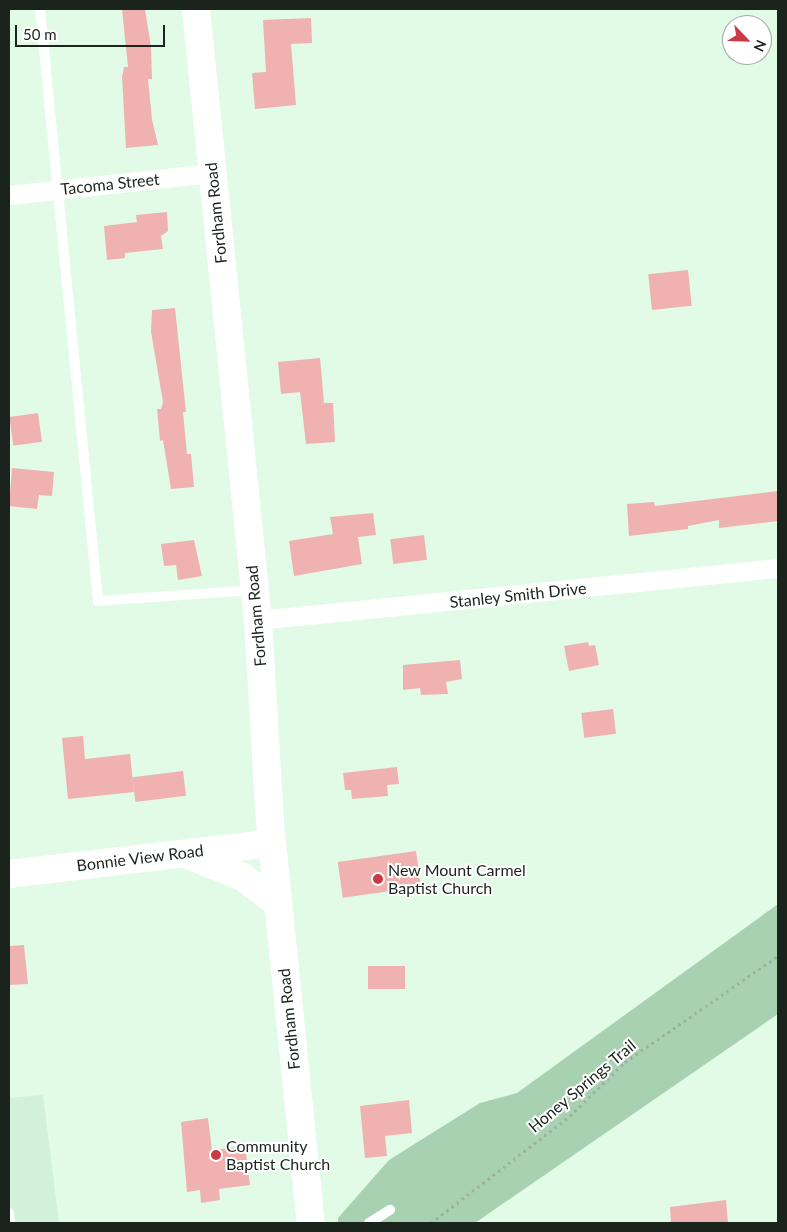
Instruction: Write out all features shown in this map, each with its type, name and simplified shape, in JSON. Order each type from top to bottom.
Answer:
[{"type":"street","name":"Fordham Road","points":[[196,9],[258,620],[271,843],[310,1223]]},
{"type":"street","name":"Tacoma Street","points":[[9,195],[212,173]]},
{"type":"street","name":"Stanley Smith Drive","points":[[258,620],[778,568]]},
{"type":"street","name":"Bonnie View Road","points":[[9,874],[271,843]]},
{"type":"street","points":[[181,853],[217,864],[243,877],[277,903]]},
{"type":"lane","points":[[40,9],[98,601],[254,590]]},
{"type":"lane","points":[[369,1223],[390,1210]]},
{"type":"lane","points":[[9,1213],[10,1223]]},
{"type":"path","name":"Honey Springs Trail","points":[[431,1223],[570,1116],[625,1062],[778,956]]},
{"type":"shaded area","points":[[778,904],[778,1014],[475,1223],[338,1223],[338,1218],[389,1160],[480,1103],[517,1093]]},
{"type":"shaded area","points":[[43,1095],[59,1223],[9,1223],[9,1098]]},
{"type":"building","points":[[122,9],[145,9],[151,47],[152,79],[148,79],[152,119],[158,145],[126,148],[122,77],[124,67],[128,67]]},
{"type":"building","points":[[311,18],[312,43],[291,44],[296,105],[255,109],[252,73],[266,72],[263,20]]},
{"type":"building","points":[[167,212],[168,231],[161,236],[163,249],[125,253],[125,258],[107,260],[104,226],[137,222],[136,215]]},
{"type":"building","points":[[688,270],[692,306],[652,310],[648,274]]},
{"type":"building","points":[[175,308],[186,412],[183,412],[187,454],[191,454],[194,487],[171,489],[163,440],[160,441],[157,409],[161,409],[163,402],[151,332],[152,310]]},
{"type":"building","points":[[320,358],[324,403],[333,403],[335,442],[306,444],[300,392],[281,394],[278,362]]},
{"type":"building","points":[[38,413],[42,442],[13,446],[9,417]]},
{"type":"building","points":[[12,468],[54,472],[52,496],[39,495],[37,509],[9,506]]},
{"type":"building","points":[[778,491],[778,521],[719,528],[719,520],[688,526],[688,529],[629,536],[627,504],[654,502],[655,506]]},
{"type":"building","points":[[373,513],[376,535],[358,537],[362,564],[294,576],[289,541],[333,534],[330,517]]},
{"type":"building","points":[[424,535],[427,560],[393,564],[390,539]]},
{"type":"building","points":[[194,540],[202,576],[178,580],[176,565],[164,566],[161,544]]},
{"type":"building","points":[[588,642],[589,646],[595,645],[599,665],[569,671],[564,646]]},
{"type":"building","points":[[460,660],[462,679],[446,682],[448,694],[421,695],[420,688],[403,690],[403,665]]},
{"type":"building","points":[[613,709],[616,734],[584,738],[581,713]]},
{"type":"building","points":[[83,736],[85,759],[130,754],[134,792],[68,799],[62,738]]},
{"type":"building","points":[[397,767],[399,784],[387,785],[388,796],[352,799],[351,790],[345,790],[343,773]]},
{"type":"building","points":[[183,771],[186,796],[135,802],[132,777]]},
{"type":"building","name":"New Mount Carmel Baptist Church","points":[[416,851],[421,887],[343,898],[338,862]]},
{"type":"building","points":[[24,945],[28,984],[9,985],[9,946]]},
{"type":"building","points":[[368,966],[405,966],[405,989],[368,989]]},
{"type":"building","points":[[409,1100],[412,1133],[385,1136],[387,1156],[365,1158],[360,1106]]},
{"type":"building","name":"Community Baptist Church","points":[[208,1118],[212,1150],[245,1146],[250,1185],[219,1189],[220,1200],[201,1203],[200,1190],[187,1192],[181,1122]]},
{"type":"building","points":[[726,1200],[728,1223],[671,1223],[670,1207]]},
{"type":"place","name":"New Mount Carmel Baptist Church","points":[[378,879]]},
{"type":"place","name":"Community Baptist Church","points":[[216,1155]]}]
